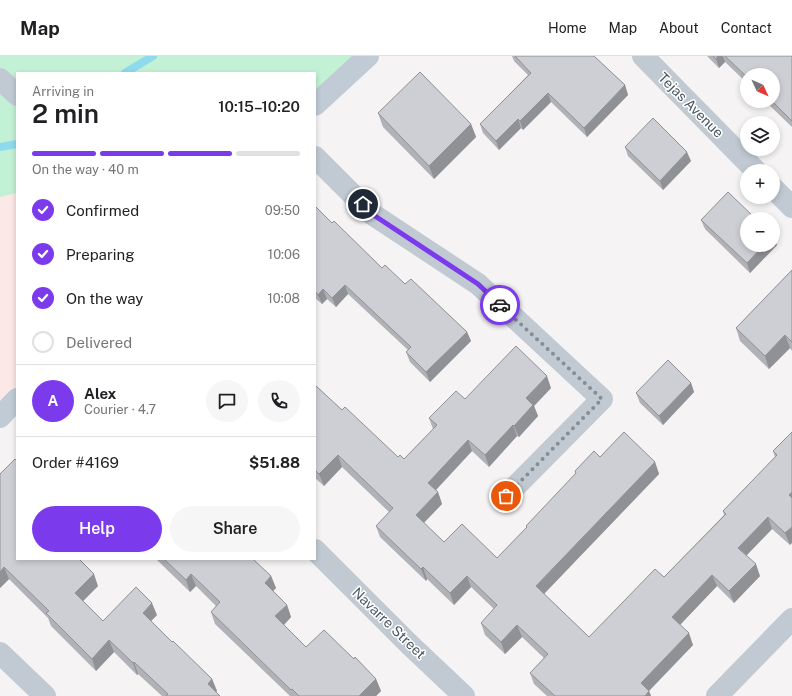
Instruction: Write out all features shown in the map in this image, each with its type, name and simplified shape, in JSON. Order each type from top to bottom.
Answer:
[{"type":"street","points":[[316,104],[368,56]]},
{"type":"street","name":"Tejas Avenue","points":[[643,56],[749,164]]},
{"type":"street","points":[[0,79],[16,95]]},
{"type":"street","points":[[316,158],[372,214],[478,284],[602,399],[506,496]]},
{"type":"street","points":[[780,195],[792,208]]},
{"type":"street","points":[[0,416],[16,400]]},
{"type":"street","name":"Navarre Street","points":[[316,551],[464,696]]},
{"type":"street","points":[[717,696],[792,620]]},
{"type":"street","points":[[0,653],[45,696]]},
{"type":"shaded area","points":[[0,56],[296,72],[16,72],[16,400],[0,417]]},
{"type":"green space","points":[[0,56],[368,56],[316,104],[316,72],[16,72],[16,193],[0,197]]},
{"type":"building","points":[[515,56],[594,56],[625,85],[584,128],[548,93],[520,121],[518,119],[496,141],[480,124],[531,73]]},
{"type":"building","points":[[725,56],[792,56],[792,121],[779,108],[780,68],[740,68],[740,70]]},
{"type":"building","points":[[420,72],[471,124],[429,166],[378,113]]},
{"type":"building","points":[[653,118],[687,152],[660,181],[625,147]]},
{"type":"building","points":[[728,192],[749,212],[740,212],[740,252],[757,252],[747,263],[701,220]]},
{"type":"building","points":[[316,207],[332,223],[334,221],[382,268],[385,265],[405,284],[411,279],[467,332],[426,372],[406,352],[411,347],[345,285],[332,298],[323,289],[318,295],[316,292]]},
{"type":"building","points":[[792,270],[792,342],[785,335],[765,356],[736,328]]},
{"type":"building","points":[[516,346],[547,376],[526,398],[533,405],[485,455],[468,440],[428,483],[438,492],[416,515],[444,542],[462,524],[497,558],[576,473],[575,471],[594,451],[600,457],[624,432],[655,462],[536,586],[589,637],[655,569],[664,577],[726,514],[723,511],[777,455],[773,451],[792,432],[792,492],[789,495],[792,498],[792,527],[785,533],[768,517],[738,548],[756,564],[729,591],[712,575],[672,617],[689,633],[641,683],[649,691],[645,696],[555,696],[530,673],[548,654],[517,625],[501,642],[481,623],[497,605],[467,576],[450,593],[423,567],[421,569],[376,526],[393,508],[338,455],[319,474],[316,471],[316,386],[342,410],[345,407],[398,457],[400,455],[404,459],[437,425],[429,418],[456,391],[465,399]]},
{"type":"building","points":[[668,360],[691,383],[659,416],[636,393]]},
{"type":"building","points":[[15,459],[16,460],[16,560],[80,560],[94,574],[75,593],[103,621],[136,587],[152,603],[143,613],[212,679],[208,684],[220,696],[166,696],[168,694],[109,640],[92,659],[46,613],[49,611],[4,567],[0,572],[0,474]]},
{"type":"building","points":[[165,560],[254,560],[271,576],[265,583],[287,605],[275,616],[306,647],[324,630],[354,659],[355,657],[376,679],[359,696],[299,696],[211,612],[220,602],[191,574],[186,580]]},
{"type":"waterway","points":[[127,72],[153,56]]},
{"type":"waterway","points":[[0,147],[16,144]]},
{"type":"way so far","points":[[500,305],[602,399],[506,496]]},
{"type":"route","points":[[363,204],[372,214],[478,284],[500,305]]}]
